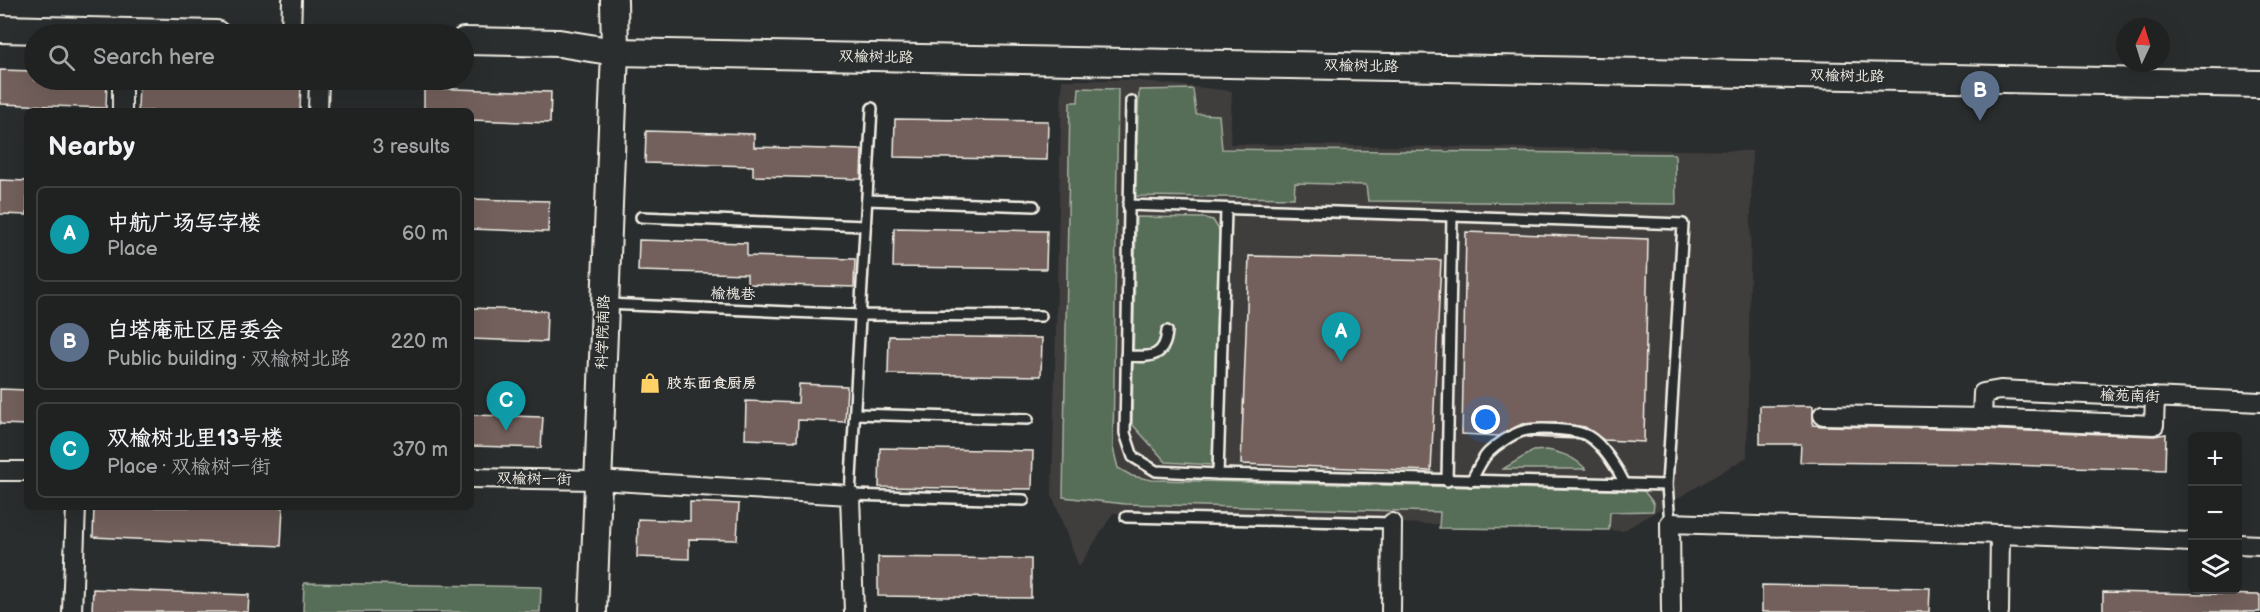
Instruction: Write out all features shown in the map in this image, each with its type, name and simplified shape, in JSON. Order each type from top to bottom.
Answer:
[{"type":"street","points":[[291,24],[292,0]]},
{"type":"street","name":"科学院南路","points":[[596,0],[615,51]]},
{"type":"street","name":"科学院南路","points":[[592,612],[615,51],[614,0]]},
{"type":"street","points":[[0,29],[24,30]]},
{"type":"street","name":"双榆树北路","points":[[474,41],[559,43],[615,51],[2260,84]]},
{"type":"street","points":[[122,90],[122,108]]},
{"type":"street","points":[[318,108],[319,90]]},
{"type":"street","name":"榆苑南街","points":[[1982,418],[1983,393],[2000,390],[2260,402]]},
{"type":"street","points":[[1823,416],[1982,418],[2154,425],[2156,397]]},
{"type":"street","points":[[0,471],[24,471]]},
{"type":"street","name":"双榆树一街","points":[[474,478],[597,480],[850,495]]},
{"type":"street","points":[[850,495],[854,612]]},
{"type":"street","points":[[72,612],[76,510]]},
{"type":"street","points":[[1391,612],[1392,523]]},
{"type":"street","points":[[1671,612],[1670,523],[2188,542]]},
{"type":"street","points":[[1999,612],[2000,534]]},
{"type":"street","points":[[2242,544],[2260,545]]},
{"type":"lane","points":[[1131,101],[1125,433],[1132,457],[1156,471],[1471,482],[1667,485]]},
{"type":"lane","points":[[872,108],[850,495],[1024,500]]},
{"type":"lane","points":[[867,200],[1034,207]]},
{"type":"lane","points":[[1128,205],[1683,224],[1667,485],[1670,523]]},
{"type":"lane","points":[[1218,474],[1226,210]]},
{"type":"lane","points":[[1447,481],[1452,216]]},
{"type":"lane","points":[[641,217],[865,226]]},
{"type":"lane","name":"榆槐巷","points":[[604,304],[861,315],[1041,316]]},
{"type":"lane","points":[[1126,356],[1157,354],[1164,347],[1167,331]]},
{"type":"lane","points":[[855,414],[1028,419]]},
{"type":"lane","points":[[1471,482],[1487,454],[1502,442],[1523,431],[1565,430],[1588,436],[1618,469],[1625,484]]},
{"type":"lane","points":[[1126,517],[1392,523]]},
{"type":"shaded area","points":[[1062,80],[1131,80],[1232,91],[1230,144],[1752,151],[1747,457],[1623,531],[1113,513],[1079,567],[1052,495]]},
{"type":"green space","points":[[1079,88],[1118,89],[1113,448],[1118,468],[1132,476],[1152,480],[1644,491],[1654,504],[1653,511],[1610,512],[1609,530],[1439,528],[1440,512],[1125,504],[1063,497],[1070,102],[1078,102]]},
{"type":"green space","points":[[1193,89],[1196,114],[1219,115],[1222,149],[1675,154],[1676,204],[1368,201],[1366,185],[1295,183],[1294,198],[1135,196],[1139,90]]},
{"type":"green space","points":[[1136,217],[1204,218],[1213,220],[1219,230],[1212,465],[1166,462],[1132,424]]},
{"type":"green space","points":[[1547,450],[1568,456],[1586,469],[1503,469],[1533,451]]},
{"type":"green space","points":[[304,583],[541,587],[540,612],[303,612]]},
{"type":"building","points":[[0,70],[24,71],[24,90],[107,90],[106,108],[0,104]]},
{"type":"building","points":[[139,90],[301,90],[300,108],[138,108]]},
{"type":"building","points":[[424,90],[551,92],[550,123],[474,120],[474,108],[424,108]]},
{"type":"building","points":[[895,119],[1048,121],[1047,160],[894,157]]},
{"type":"building","points":[[646,131],[754,134],[754,147],[862,150],[861,179],[753,176],[753,166],[645,163]]},
{"type":"building","points":[[0,180],[24,181],[24,215],[0,214]]},
{"type":"building","points":[[474,199],[549,201],[548,232],[474,229]]},
{"type":"building","points":[[894,228],[1047,231],[1046,269],[893,267]]},
{"type":"building","points":[[1466,232],[1648,239],[1644,442],[1604,440],[1585,427],[1556,423],[1522,424],[1499,436],[1462,434]]},
{"type":"building","points":[[639,240],[747,243],[747,256],[855,259],[854,287],[747,284],[747,274],[638,271]]},
{"type":"building","points":[[1249,256],[1441,260],[1431,471],[1241,464]]},
{"type":"building","points":[[474,308],[547,311],[546,342],[474,339]]},
{"type":"building","points":[[889,336],[1042,338],[1041,376],[888,374]]},
{"type":"building","points":[[799,384],[847,386],[845,422],[798,420],[797,441],[745,439],[746,401],[798,403]]},
{"type":"building","points":[[0,389],[24,390],[24,425],[0,424]]},
{"type":"building","points":[[1760,406],[1813,406],[1813,425],[1823,426],[1982,429],[2154,436],[2166,434],[2165,470],[1977,464],[1800,462],[1801,444],[1760,444]]},
{"type":"building","points":[[474,415],[543,417],[541,448],[474,446]]},
{"type":"building","points":[[1555,436],[1577,439],[1527,437]]},
{"type":"building","points":[[880,448],[1033,451],[1032,489],[879,487]]},
{"type":"building","points":[[690,502],[739,504],[737,540],[689,539],[689,559],[637,557],[638,519],[690,521]]},
{"type":"building","points":[[94,510],[283,510],[281,546],[93,537]]},
{"type":"building","points":[[878,557],[1031,559],[1031,598],[878,596]]},
{"type":"building","points":[[1762,585],[1930,588],[1929,612],[1762,612]]},
{"type":"building","points":[[93,589],[249,595],[248,612],[92,612]]},
{"type":"building","points":[[2103,592],[2260,595],[2260,612],[2103,612]]},
{"type":"place","name":"白塔庵社区居委会","points":[[1980,121]]},
{"type":"place","name":"中航广场写字楼","points":[[1341,362]]},
{"type":"place","name":"胶东面食厨房","points":[[650,383]]},
{"type":"place","name":"双榆树北里13号楼","points":[[506,431]]}]
